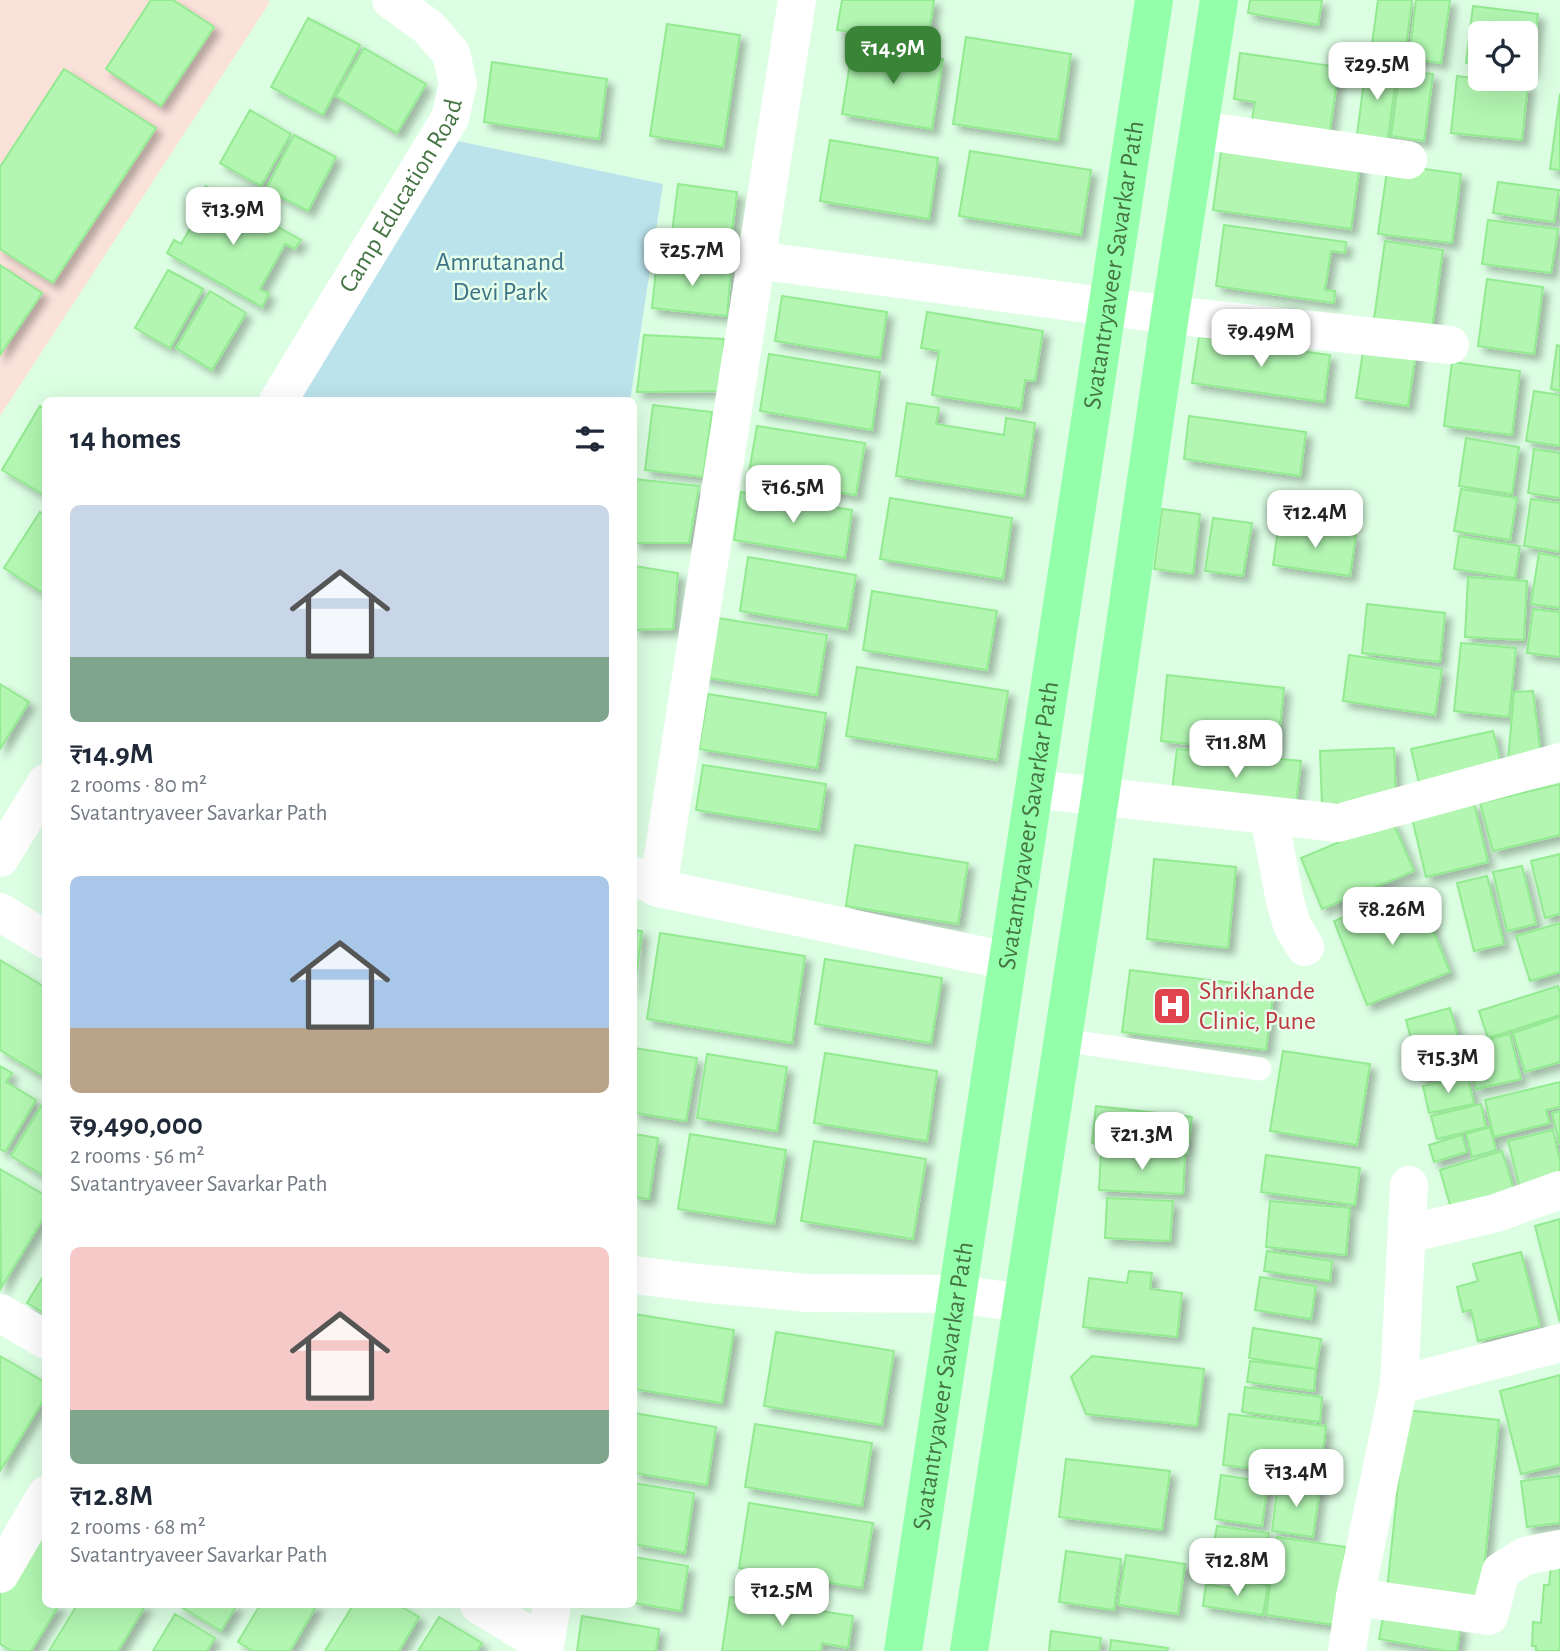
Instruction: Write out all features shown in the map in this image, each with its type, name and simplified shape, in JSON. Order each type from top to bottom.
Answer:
[{"type":"main road","name":"Svatantryaveer Savarkar Path","points":[[903,1651],[1154,0]]},
{"type":"main road","points":[[969,1651],[1219,0]]},
{"type":"street","name":"Camp Education Road","points":[[280,397],[450,118],[458,84],[451,54],[429,27],[391,0]]},
{"type":"street","points":[[797,0],[756,260],[646,882],[1008,961]]},
{"type":"street","points":[[1199,130],[1409,160]]},
{"type":"street","points":[[756,260],[1170,315],[1450,345]]},
{"type":"street","points":[[1034,789],[1338,823],[1560,762]]},
{"type":"street","points":[[0,859],[42,790]]},
{"type":"street","points":[[1269,816],[1292,925],[1305,947]]},
{"type":"street","points":[[0,912],[42,938]]},
{"type":"street","points":[[1347,1651],[1355,1597],[1399,1385],[1409,1185]]},
{"type":"street","points":[[1407,1234],[1496,1213],[1560,1190]]},
{"type":"street","points":[[637,1275],[808,1293],[957,1294],[1022,1303]]},
{"type":"street","points":[[0,1313],[42,1338]]},
{"type":"street","points":[[1399,1385],[1560,1343]]},
{"type":"street","points":[[0,1574],[42,1501]]},
{"type":"street","points":[[1355,1597],[1489,1616],[1501,1570],[1525,1556],[1560,1549]]},
{"type":"street","points":[[484,1608],[545,1648],[552,1608]]},
{"type":"lane","points":[[1062,1040],[1260,1069]]},
{"type":"shaded area","points":[[0,0],[270,2],[0,416]]},
{"type":"green space","name":"Amrutanand Devi Park","points":[[439,137],[663,184],[631,397],[280,397]]},
{"type":"building","points":[[151,0],[173,0],[214,27],[161,106],[106,69]]},
{"type":"building","points":[[842,0],[934,0],[927,45],[837,30]]},
{"type":"building","points":[[1250,0],[1322,0],[1318,25],[1248,13]]},
{"type":"building","points":[[1378,0],[1412,0],[1404,63],[1370,59]]},
{"type":"building","points":[[1416,0],[1450,0],[1441,63],[1409,58]]},
{"type":"building","points":[[1473,6],[1538,14],[1537,21],[1471,21]]},
{"type":"building","points":[[308,18],[360,45],[323,115],[271,87]]},
{"type":"building","points":[[667,24],[740,35],[723,147],[650,136]]},
{"type":"building","points":[[966,37],[1071,54],[1058,140],[953,124]]},
{"type":"building","points":[[853,44],[943,59],[932,129],[842,114]]},
{"type":"building","points":[[364,48],[426,84],[397,133],[336,96]]},
{"type":"building","points":[[1240,53],[1339,67],[1329,137],[1251,126],[1255,102],[1234,99]]},
{"type":"building","points":[[492,62],[607,79],[599,139],[484,122]]},
{"type":"building","points":[[1366,66],[1397,69],[1388,139],[1357,135]]},
{"type":"building","points":[[64,69],[156,128],[53,283],[0,249],[0,167]]},
{"type":"building","points":[[1400,70],[1433,74],[1424,141],[1391,136]]},
{"type":"building","points":[[1457,76],[1468,77],[1468,91],[1527,91],[1522,140],[1451,133]]},
{"type":"building","points":[[1560,94],[1560,170],[1550,169]]},
{"type":"building","points":[[250,110],[291,134],[261,186],[220,163]]},
{"type":"building","points":[[294,135],[336,157],[308,211],[266,189]]},
{"type":"building","points":[[830,140],[938,158],[929,219],[820,201]]},
{"type":"building","points":[[1222,145],[1360,164],[1351,229],[1213,210]]},
{"type":"building","points":[[970,151],[1091,170],[1081,235],[959,216]]},
{"type":"building","points":[[1388,164],[1461,174],[1452,243],[1378,234]]},
{"type":"building","points":[[1498,182],[1559,190],[1554,222],[1493,213]]},
{"type":"building","points":[[678,184],[737,192],[729,257],[670,250]]},
{"type":"building","points":[[206,186],[301,240],[295,249],[285,244],[260,289],[269,294],[262,307],[167,253],[174,240],[181,244],[194,222],[199,226],[208,211],[202,208],[208,198],[201,195]]},
{"type":"building","points":[[1488,220],[1558,229],[1551,273],[1482,264]]},
{"type":"building","points":[[1224,225],[1346,242],[1345,253],[1331,251],[1325,290],[1335,291],[1334,303],[1216,286]]},
{"type":"building","points":[[1385,241],[1443,250],[1432,328],[1374,319]]},
{"type":"building","points":[[657,260],[731,267],[727,316],[652,308]]},
{"type":"building","points":[[0,265],[42,293],[0,355]]},
{"type":"building","points":[[168,270],[203,289],[170,348],[135,328]]},
{"type":"building","points":[[1487,279],[1543,287],[1534,354],[1478,346]]},
{"type":"building","points":[[210,291],[246,313],[212,370],[176,348]]},
{"type":"building","points":[[782,296],[887,312],[880,358],[775,341]]},
{"type":"building","points":[[927,312],[1043,331],[1035,381],[1025,380],[1021,409],[932,395],[939,351],[921,348]]},
{"type":"building","points":[[644,335],[724,339],[721,391],[637,392]]},
{"type":"building","points":[[1199,337],[1330,355],[1324,402],[1192,383]]},
{"type":"building","points":[[1365,338],[1417,346],[1408,406],[1356,398]]},
{"type":"building","points":[[1557,345],[1560,346],[1560,391],[1551,389]]},
{"type":"building","points":[[769,354],[880,372],[872,430],[760,411]]},
{"type":"building","points":[[1452,362],[1520,371],[1512,435],[1444,426]]},
{"type":"building","points":[[1534,391],[1560,395],[1560,446],[1526,441]]},
{"type":"building","points":[[907,403],[939,408],[936,424],[1004,435],[1006,418],[1035,423],[1024,496],[896,476]]},
{"type":"building","points":[[653,405],[712,412],[703,477],[645,470]]},
{"type":"building","points":[[40,406],[42,494],[2,470]]},
{"type":"building","points":[[1189,416],[1306,432],[1300,476],[1184,459]]},
{"type":"building","points":[[757,426],[865,443],[856,495],[748,478]]},
{"type":"building","points":[[1466,438],[1519,447],[1512,494],[1459,486]]},
{"type":"building","points":[[1534,449],[1560,453],[1560,498],[1528,493]]},
{"type":"building","points":[[637,479],[699,486],[689,543],[637,543]]},
{"type":"building","points":[[1461,489],[1517,498],[1510,540],[1454,531]]},
{"type":"building","points":[[741,492],[852,510],[845,558],[734,540]]},
{"type":"building","points":[[890,498],[1012,518],[1003,579],[880,559]]},
{"type":"building","points":[[1531,499],[1560,503],[1560,552],[1524,546]]},
{"type":"building","points":[[1162,509],[1200,514],[1193,574],[1154,569]]},
{"type":"building","points":[[40,512],[42,513],[42,592],[4,568]]},
{"type":"building","points":[[1213,518],[1252,523],[1243,576],[1205,571]]},
{"type":"building","points":[[1279,523],[1356,534],[1350,576],[1273,565]]},
{"type":"building","points":[[1459,536],[1520,546],[1515,578],[1454,569]]},
{"type":"building","points":[[1539,553],[1560,557],[1560,608],[1531,604]]},
{"type":"building","points":[[748,557],[856,575],[847,629],[740,611]]},
{"type":"building","points":[[637,566],[678,573],[673,629],[637,630]]},
{"type":"building","points":[[1468,577],[1527,581],[1524,640],[1465,637]]},
{"type":"building","points":[[872,591],[997,611],[987,670],[863,650]]},
{"type":"building","points":[[1367,604],[1445,613],[1440,662],[1362,653]]},
{"type":"building","points":[[1533,609],[1560,612],[1560,657],[1527,653]]},
{"type":"building","points":[[711,617],[827,635],[817,695],[702,677]]},
{"type":"building","points":[[1461,643],[1516,648],[1509,717],[1454,711]]},
{"type":"building","points":[[1349,655],[1442,669],[1435,715],[1343,701]]},
{"type":"building","points":[[857,667],[1008,691],[997,760],[846,736]]},
{"type":"building","points":[[1167,675],[1284,688],[1277,753],[1161,741]]},
{"type":"building","points":[[0,684],[29,702],[0,749]]},
{"type":"building","points":[[1533,691],[1541,756],[1508,761],[1514,692]]},
{"type":"building","points":[[708,694],[826,713],[817,768],[699,749]]},
{"type":"building","points":[[1493,731],[1504,776],[1422,795],[1411,749]]},
{"type":"building","points":[[1394,748],[1396,802],[1322,804],[1320,751]]},
{"type":"building","points":[[1177,749],[1301,761],[1295,812],[1171,799]]},
{"type":"building","points":[[703,765],[826,784],[819,830],[696,810]]},
{"type":"building","points":[[1560,784],[1560,835],[1493,851],[1480,803]]},
{"type":"building","points":[[1474,803],[1488,862],[1426,877],[1412,818]]},
{"type":"building","points":[[1392,820],[1414,871],[1322,909],[1301,858]]},
{"type":"building","points":[[855,845],[968,863],[958,924],[846,906]]},
{"type":"building","points":[[1560,854],[1560,914],[1545,918],[1531,861]]},
{"type":"building","points":[[1154,859],[1236,867],[1228,948],[1147,939]]},
{"type":"building","points":[[1522,866],[1536,924],[1507,931],[1493,872]]},
{"type":"building","points":[[1487,876],[1504,944],[1474,951],[1457,883]]},
{"type":"building","points":[[1416,888],[1450,972],[1367,1005],[1334,921]]},
{"type":"building","points":[[1560,923],[1560,972],[1530,981],[1516,936]]},
{"type":"building","points":[[637,930],[642,931],[637,969]]},
{"type":"building","points":[[660,933],[805,956],[792,1043],[647,1019]]},
{"type":"building","points":[[825,959],[942,978],[931,1043],[815,1024]]},
{"type":"building","points":[[0,960],[42,986],[42,1076],[0,1050]]},
{"type":"building","points":[[1130,970],[1274,988],[1266,1050],[1122,1032]]},
{"type":"building","points":[[1558,986],[1560,1015],[1488,1038],[1479,1011]]},
{"type":"building","points":[[1450,1008],[1467,1070],[1422,1081],[1406,1020]]},
{"type":"building","points":[[1560,1017],[1560,1062],[1525,1072],[1513,1033]]},
{"type":"building","points":[[1510,1034],[1521,1079],[1476,1089],[1465,1045]]},
{"type":"building","points":[[637,1048],[697,1058],[686,1121],[637,1113]]},
{"type":"building","points":[[1283,1051],[1370,1064],[1357,1145],[1270,1131]]},
{"type":"building","points":[[825,1053],[937,1071],[927,1141],[814,1123]]},
{"type":"building","points":[[707,1054],[787,1067],[777,1131],[697,1118]]},
{"type":"building","points":[[0,1066],[12,1073],[6,1082],[36,1100],[5,1152],[0,1149]]},
{"type":"building","points":[[1468,1077],[1474,1104],[1429,1113],[1423,1086]]},
{"type":"building","points":[[1560,1082],[1560,1107],[1546,1110],[1550,1123],[1494,1137],[1485,1100]]},
{"type":"building","points":[[1481,1104],[1486,1127],[1437,1139],[1431,1116]]},
{"type":"building","points":[[42,1105],[42,1175],[11,1156]]},
{"type":"building","points":[[1096,1106],[1192,1117],[1187,1154],[1092,1143]]},
{"type":"building","points":[[1560,1111],[1560,1145],[1552,1113]]},
{"type":"building","points":[[1490,1127],[1496,1150],[1472,1157],[1466,1134]]},
{"type":"building","points":[[1553,1130],[1560,1161],[1560,1184],[1522,1196],[1508,1141]]},
{"type":"building","points":[[637,1134],[658,1138],[649,1199],[637,1197]]},
{"type":"building","points":[[690,1134],[786,1150],[774,1224],[678,1209]]},
{"type":"building","points":[[1462,1135],[1467,1152],[1434,1162],[1429,1145]]},
{"type":"building","points":[[814,1141],[926,1159],[913,1239],[801,1221]]},
{"type":"building","points":[[1101,1151],[1185,1155],[1183,1194],[1099,1190]]},
{"type":"building","points":[[1502,1151],[1516,1197],[1453,1215],[1440,1170]]},
{"type":"building","points":[[1266,1155],[1360,1168],[1355,1205],[1261,1192]]},
{"type":"building","points":[[0,1169],[42,1194],[42,1221],[1,1288]]},
{"type":"building","points":[[1107,1198],[1173,1201],[1170,1241],[1105,1238]]},
{"type":"building","points":[[1270,1201],[1350,1208],[1346,1255],[1266,1247]]},
{"type":"building","points":[[1560,1219],[1560,1322],[1535,1226]]},
{"type":"building","points":[[1267,1251],[1332,1261],[1330,1281],[1264,1271]]},
{"type":"building","points":[[1521,1252],[1540,1326],[1478,1341],[1471,1310],[1463,1312],[1457,1287],[1478,1281],[1473,1264]]},
{"type":"building","points":[[1129,1271],[1152,1273],[1150,1289],[1182,1293],[1177,1337],[1083,1327],[1089,1278],[1127,1283]]},
{"type":"building","points":[[1260,1277],[1316,1286],[1311,1319],[1255,1310]]},
{"type":"building","points":[[42,1279],[42,1312],[27,1303]]},
{"type":"building","points":[[637,1314],[734,1330],[722,1403],[637,1389]]},
{"type":"building","points":[[1253,1328],[1321,1339],[1316,1369],[1249,1358]]},
{"type":"building","points":[[776,1332],[894,1351],[882,1425],[764,1406]]},
{"type":"building","points":[[0,1356],[42,1381],[42,1403],[0,1471]]},
{"type":"building","points":[[1092,1356],[1204,1369],[1197,1426],[1086,1414],[1071,1377]]},
{"type":"building","points":[[1250,1361],[1316,1369],[1314,1391],[1247,1382]]},
{"type":"building","points":[[1560,1375],[1560,1465],[1521,1474],[1500,1391]]},
{"type":"building","points":[[1245,1387],[1322,1397],[1320,1422],[1242,1412]]},
{"type":"building","points":[[1406,1410],[1499,1420],[1481,1600],[1387,1590]]},
{"type":"building","points":[[637,1414],[716,1427],[707,1485],[637,1473]]},
{"type":"building","points":[[1229,1414],[1326,1426],[1320,1477],[1223,1465]]},
{"type":"building","points":[[755,1424],[872,1443],[862,1506],[745,1487]]},
{"type":"building","points":[[1066,1459],[1170,1471],[1162,1530],[1059,1517]]},
{"type":"building","points":[[1221,1475],[1268,1482],[1262,1526],[1215,1519]]},
{"type":"building","points":[[1560,1476],[1560,1523],[1527,1527],[1521,1481]]},
{"type":"building","points":[[1278,1482],[1320,1488],[1313,1537],[1272,1531]]},
{"type":"building","points":[[637,1484],[694,1493],[685,1553],[637,1545]]},
{"type":"building","points":[[749,1503],[873,1523],[862,1588],[739,1568]]},
{"type":"building","points":[[1217,1526],[1269,1533],[1265,1556],[1213,1549]]},
{"type":"building","points":[[32,1529],[42,1535],[42,1608],[57,1608],[31,1651],[12,1651],[0,1644],[0,1582]]},
{"type":"building","points":[[1277,1537],[1346,1547],[1335,1625],[1266,1615]]},
{"type":"building","points":[[1066,1551],[1121,1559],[1114,1610],[1059,1602]]},
{"type":"building","points":[[1217,1553],[1271,1561],[1267,1582],[1214,1574]]},
{"type":"building","points":[[1126,1555],[1185,1564],[1178,1614],[1118,1605]]},
{"type":"building","points":[[637,1558],[688,1566],[681,1611],[637,1604]]},
{"type":"building","points":[[1551,1566],[1560,1567],[1560,1651],[1536,1651],[1536,1646],[1532,1646],[1533,1622],[1541,1623],[1544,1585],[1549,1585]]},
{"type":"building","points":[[1246,1582],[1268,1585],[1263,1615],[1203,1606],[1206,1584],[1244,1590]]},
{"type":"building","points":[[730,1597],[853,1616],[848,1648],[822,1643],[821,1651],[722,1651]]},
{"type":"building","points":[[75,1608],[144,1608],[118,1651],[49,1651]]},
{"type":"building","points":[[183,1608],[235,1608],[221,1631]]},
{"type":"building","points":[[258,1608],[315,1608],[290,1651],[253,1651],[238,1642]]},
{"type":"building","points":[[351,1608],[404,1608],[419,1617],[399,1651],[325,1651]]},
{"type":"building","points":[[1384,1612],[1461,1626],[1457,1651],[1379,1639]]},
{"type":"building","points":[[175,1614],[215,1638],[207,1651],[153,1651]]},
{"type":"building","points":[[582,1616],[659,1629],[656,1651],[577,1651]]},
{"type":"building","points":[[439,1617],[482,1643],[477,1651],[418,1651]]},
{"type":"building","points":[[1051,1631],[1101,1638],[1099,1651],[1049,1651]]},
{"type":"building","points":[[1111,1640],[1168,1648],[1167,1651],[1110,1651]]},
{"type":"place","name":"Shrikhande Clinic, Pune","points":[[1172,1006]]}]
